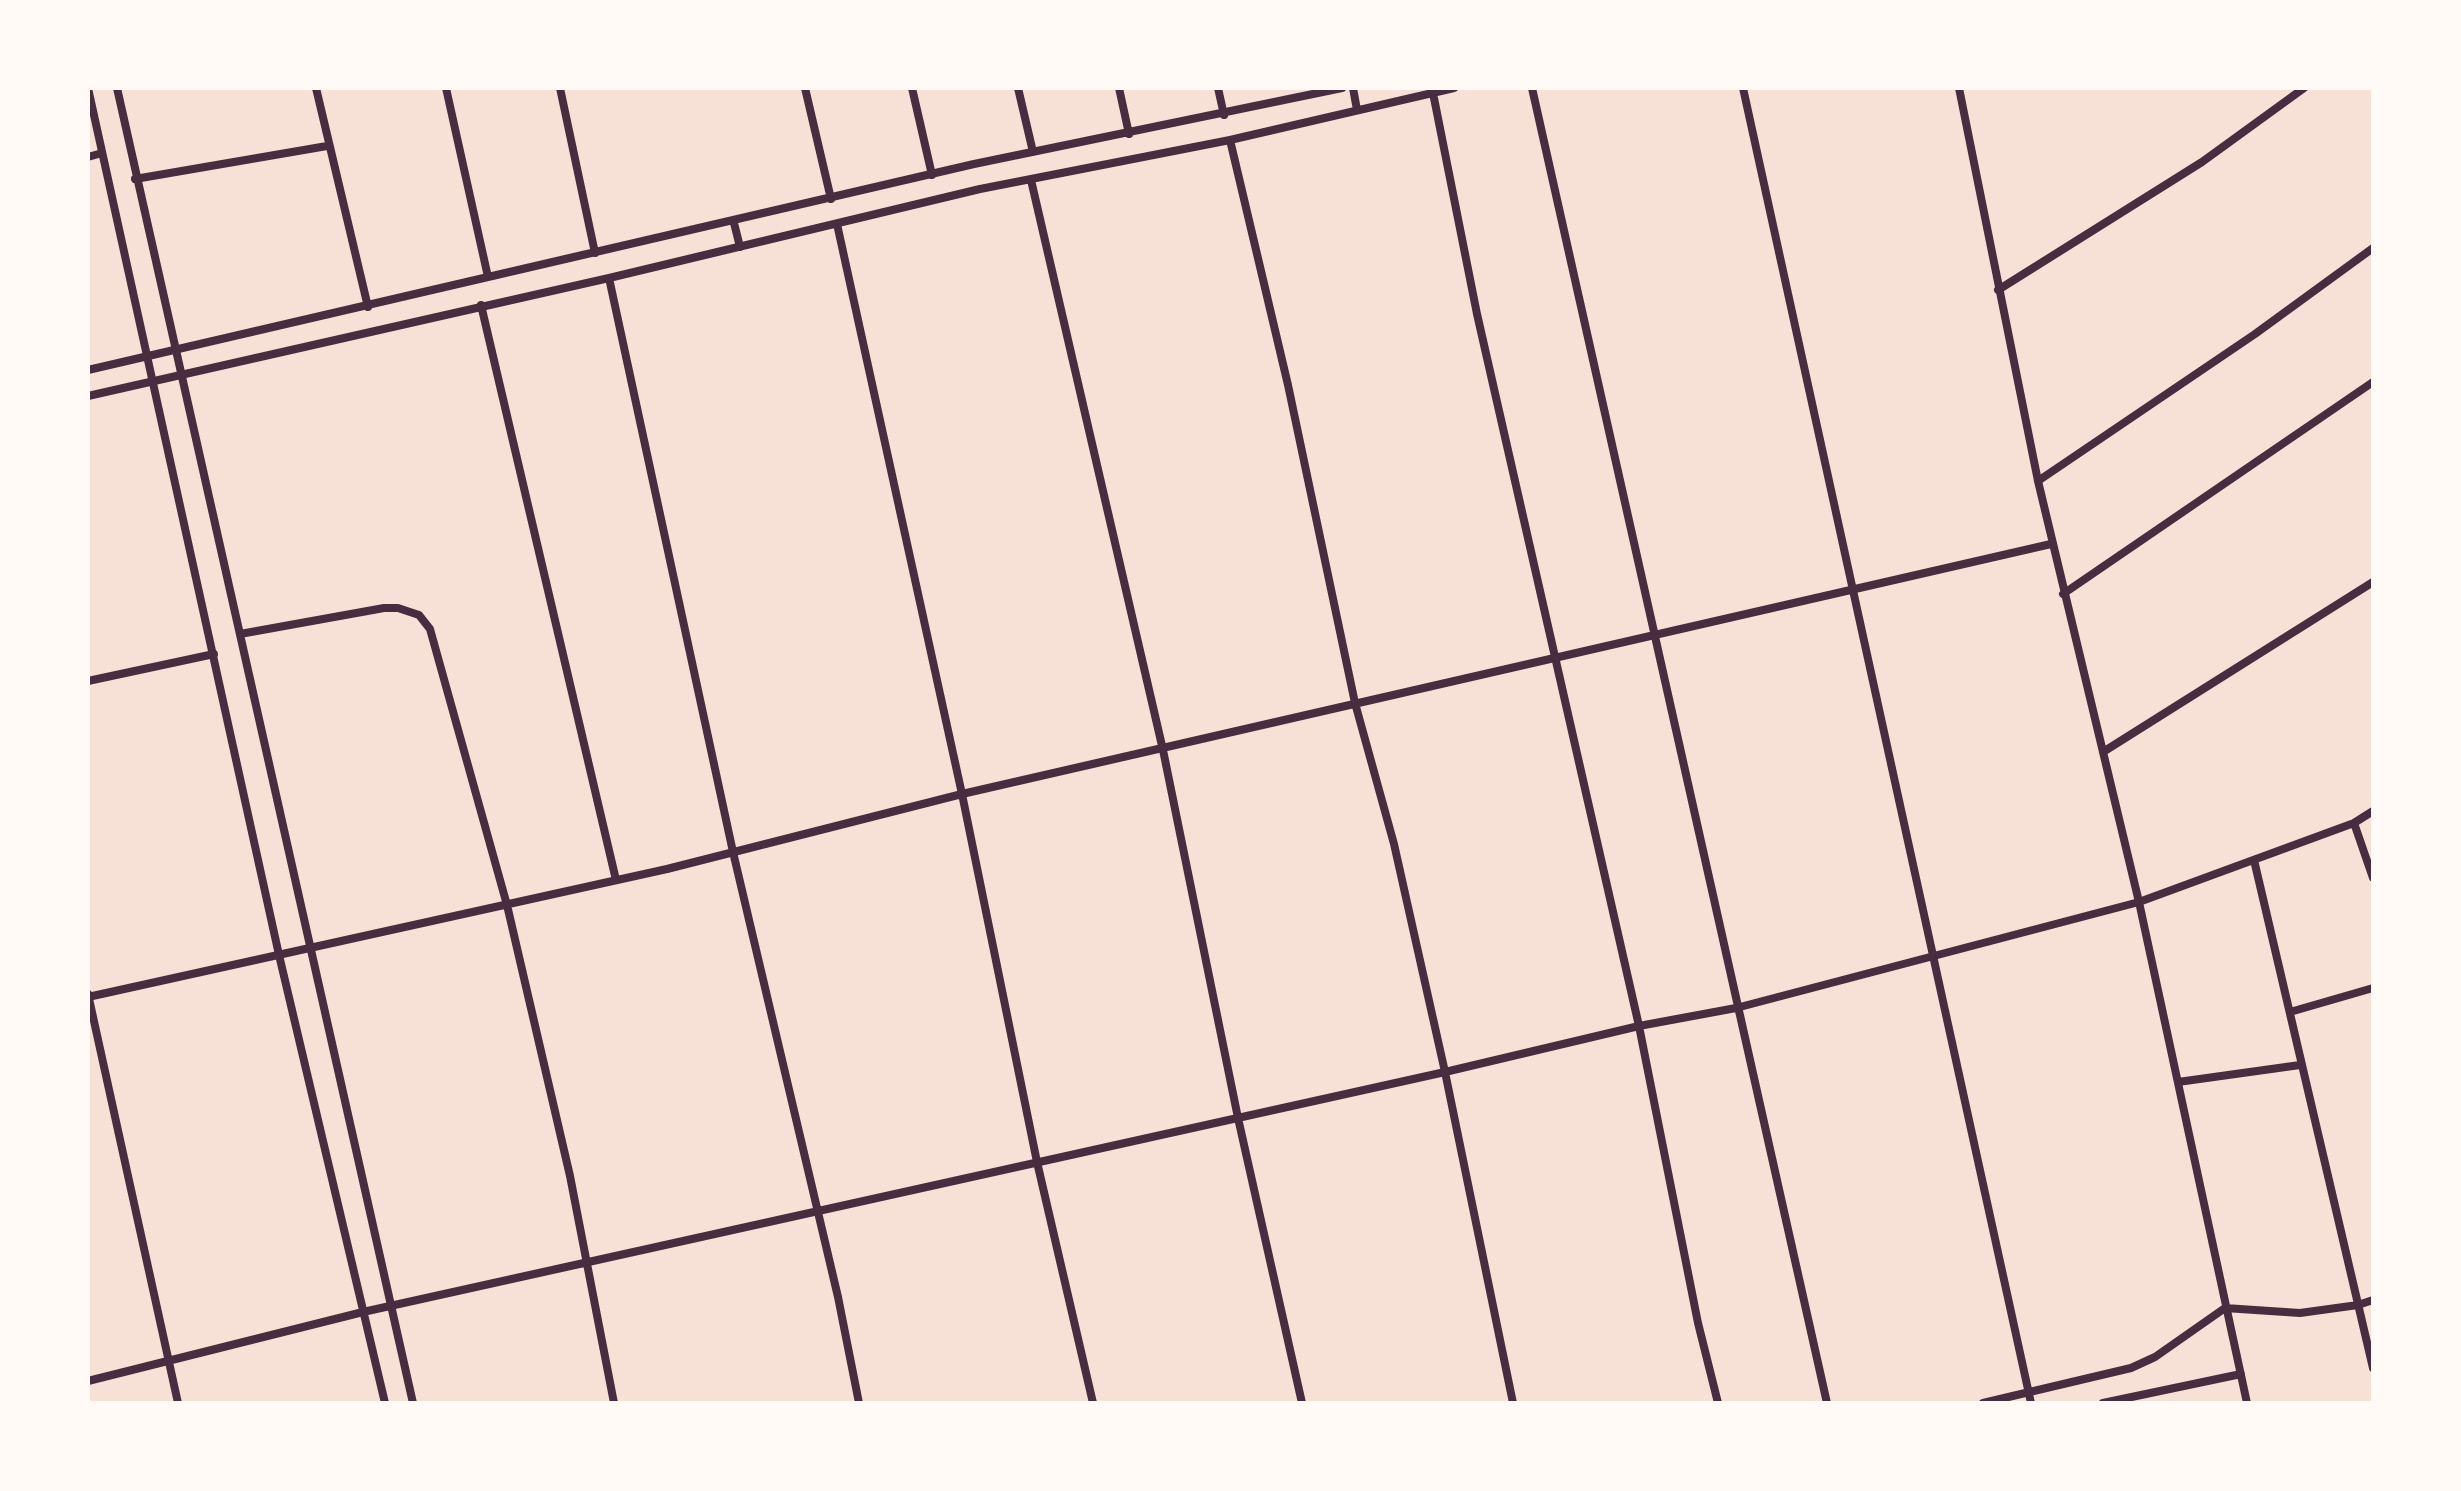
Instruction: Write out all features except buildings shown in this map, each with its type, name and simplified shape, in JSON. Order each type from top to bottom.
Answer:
[{"type":"street","points":[[88,88],[279,955],[385,1403]]},
{"type":"street","points":[[117,88],[135,179],[413,1403]]},
{"type":"street","points":[[316,88],[327,146],[368,307]]},
{"type":"street","points":[[446,88],[488,277]]},
{"type":"street","points":[[560,88],[595,253]]},
{"type":"street","points":[[805,88],[831,199]]},
{"type":"street","points":[[912,88],[932,175]]},
{"type":"street","points":[[1018,88],[1033,152]]},
{"type":"street","points":[[1119,88],[1129,134]]},
{"type":"street","points":[[1218,88],[1224,115]]},
{"type":"street","points":[[88,370],[1033,152],[1224,115],[1342,88]]},
{"type":"street","points":[[1353,88],[1357,110]]},
{"type":"street","points":[[88,396],[1031,180],[1230,140],[1454,88]]},
{"type":"street","points":[[1532,88],[1827,1403]]},
{"type":"street","points":[[1743,88],[1933,958],[1972,1120],[2031,1403]]},
{"type":"street","points":[[1959,88],[2051,544],[2139,902],[2247,1403]]},
{"type":"street","points":[[1998,290],[2202,162],[2304,88]]},
{"type":"street","points":[[1433,93],[1477,314],[1639,1026],[1698,1323],[1718,1403]]},
{"type":"street","points":[[1230,140],[1288,385],[1355,703],[1394,844],[1445,1072],[1513,1403]]},
{"type":"street","points":[[135,179],[327,146]]},
{"type":"street","points":[[88,157],[102,153]]},
{"type":"street","points":[[1031,180],[1163,750],[1238,1118],[1302,1403]]},
{"type":"street","points":[[734,223],[740,247]]},
{"type":"street","points":[[837,224],[962,794],[1037,1162],[1093,1403]]},
{"type":"street","points":[[2038,481],[2255,334],[2373,248]]},
{"type":"street","points":[[609,278],[733,852],[818,1211],[859,1403]]},
{"type":"street","points":[[481,305],[616,880]]},
{"type":"street","points":[[2063,594],[2373,382]]},
{"type":"street","points":[[178,1403],[88,996],[616,880],[962,794],[1163,750],[1852,587],[2051,544]]},
{"type":"street","points":[[2103,752],[2373,582]]},
{"type":"street","points":[[240,634],[384,608],[409,611],[425,621],[430,629],[507,905],[589,1263],[614,1403]]},
{"type":"street","points":[[88,681],[214,654]]},
{"type":"street","points":[[88,1381],[363,1312],[1445,1072],[1639,1026],[1736,1008],[2139,902],[2354,823],[2373,811]]},
{"type":"street","points":[[2354,823],[2373,878]]},
{"type":"street","points":[[2254,860],[2373,1368]]},
{"type":"street","points":[[2290,1012],[2373,988]]},
{"type":"street","points":[[2178,1082],[2300,1065]]},
{"type":"street","points":[[1983,1403],[2102,1376],[2155,1357],[2225,1308],[2300,1313],[2373,1300]]},
{"type":"street","points":[[2103,1403],[2241,1374]]}]
